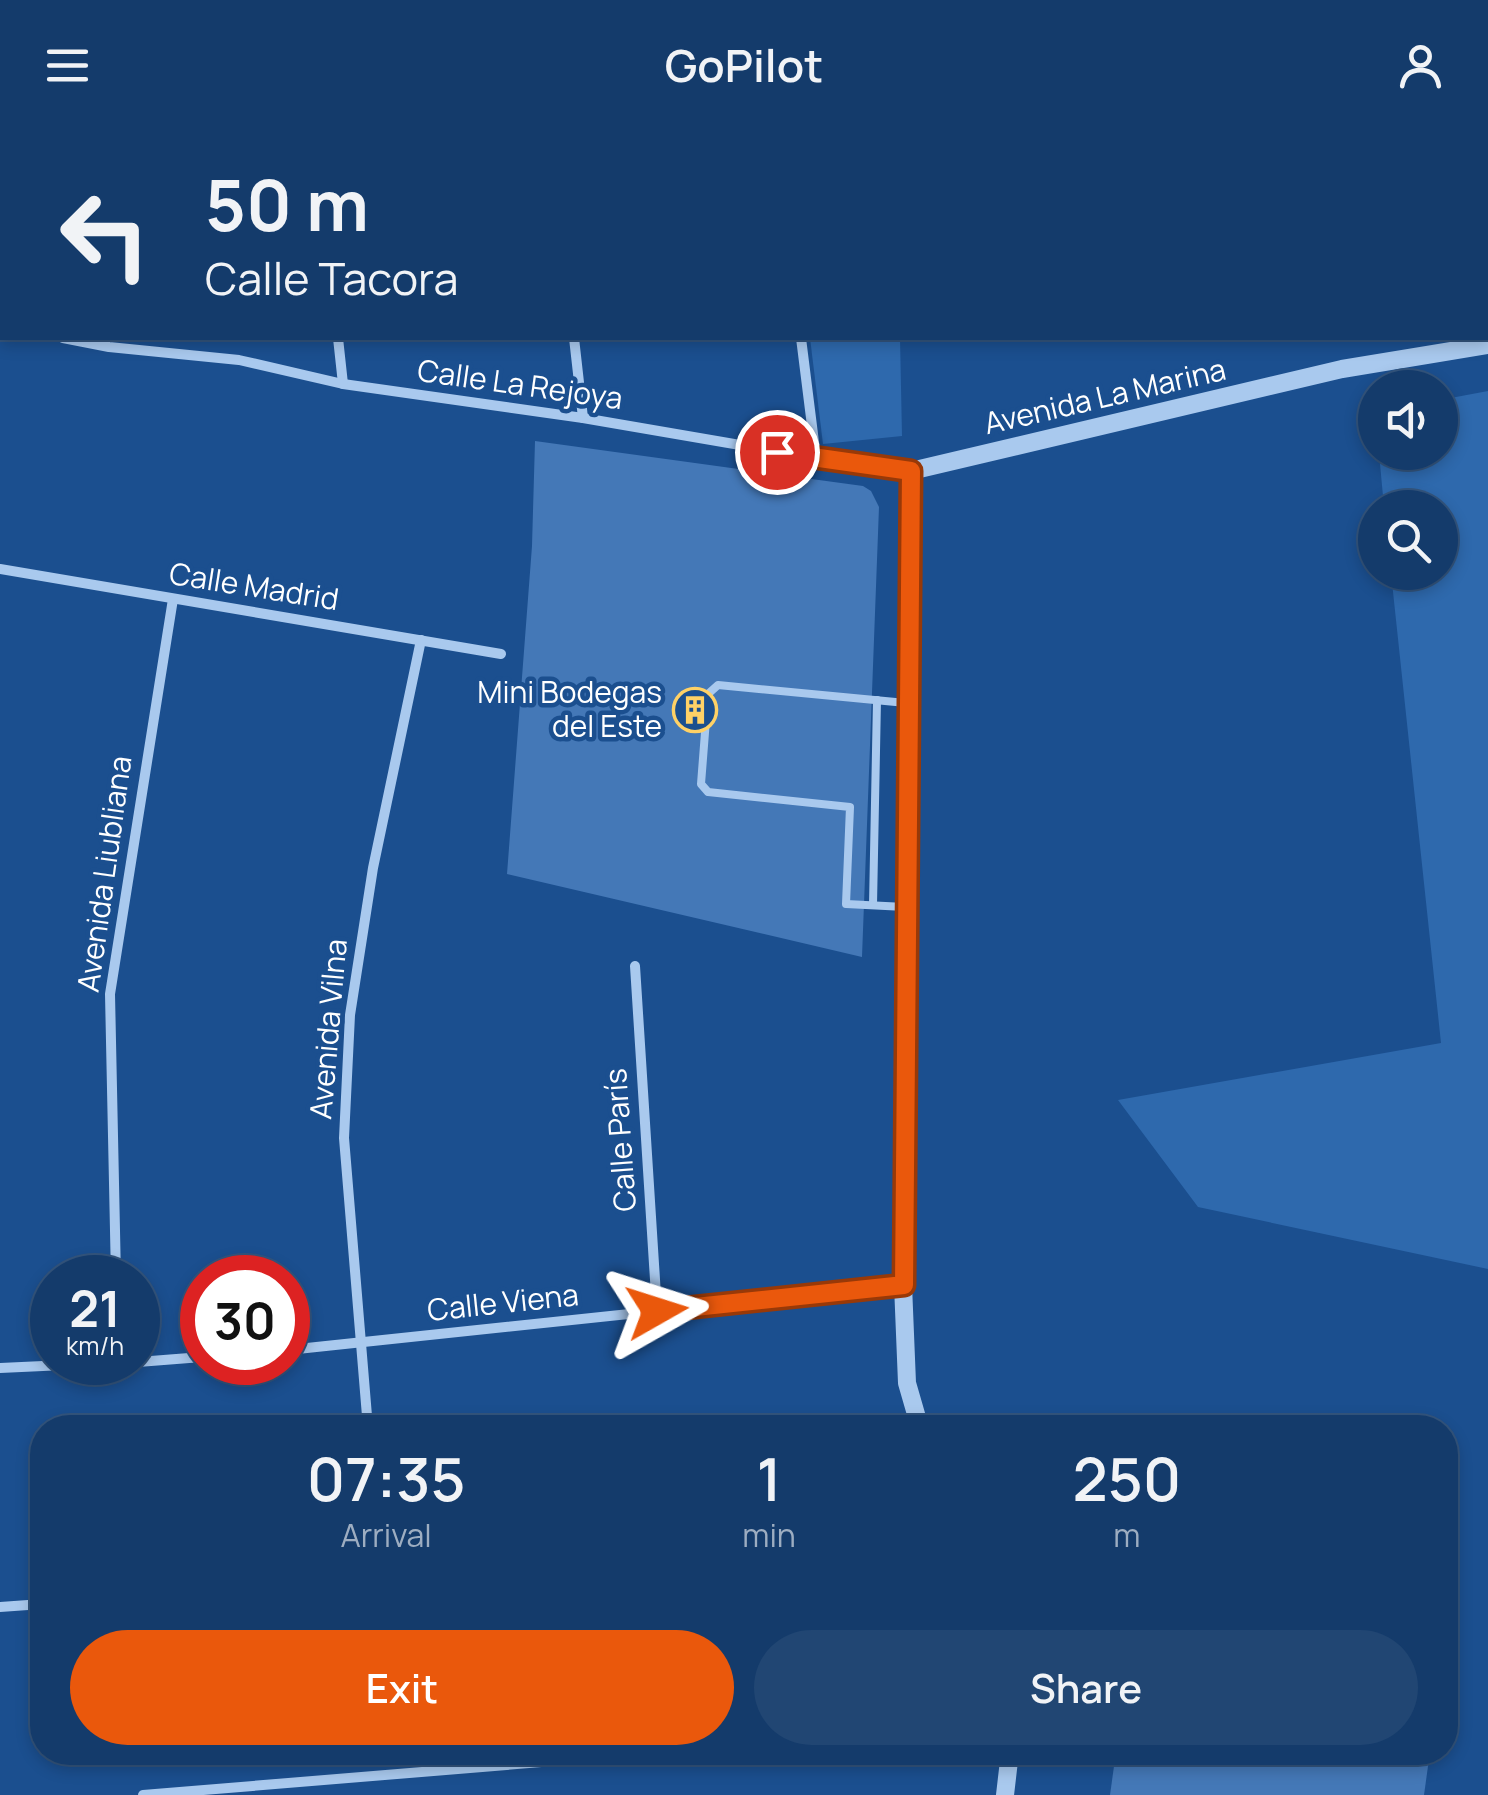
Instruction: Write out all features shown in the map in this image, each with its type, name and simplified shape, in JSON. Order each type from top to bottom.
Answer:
[{"type":"street","points":[[338,340],[343,384]]},
{"type":"street","points":[[574,340],[583,418]]},
{"type":"street","points":[[801,340],[816,458]]},
{"type":"street","name":"Calle La Rejoya","points":[[109,342],[239,360],[343,384],[911,471]]},
{"type":"street","name":"Avenida La Marina","points":[[911,471],[1342,369],[1488,345]]},
{"type":"street","points":[[911,471],[904,1285],[907,1383],[916,1415]]},
{"type":"street","name":"Calle Madrid","points":[[0,569],[500,654]]},
{"type":"street","name":"Avenida Liubliana","points":[[116,1255],[110,994],[173,600]]},
{"type":"street","name":"Avenida Vilna","points":[[367,1415],[344,1138],[350,1015],[373,868],[421,640]]},
{"type":"street","name":"Calle París","points":[[635,966],[657,1311]]},
{"type":"street","name":"Calle Viena","points":[[310,1348],[904,1285]]},
{"type":"street","points":[[0,1368],[30,1367]]},
{"type":"street","points":[[0,1607],[30,1605]]},
{"type":"street","points":[[143,1795],[517,1765]]},
{"type":"street","points":[[1006,1795],[1009,1765]]},
{"type":"lane","points":[[907,907],[846,904],[850,808],[708,792],[701,784],[708,694],[718,685],[911,703]]},
{"type":"lane","points":[[873,905],[877,700]]},
{"type":"shaded area","points":[[810,340],[900,340],[902,436],[823,444]]},
{"type":"shaded area","points":[[1488,391],[1488,1269],[1198,1207],[1118,1100],[1441,1043],[1393,590],[1458,590],[1458,490],[1382,490],[1381,470],[1458,470],[1458,397]]},
{"type":"building","name":"Mini Bodegas del Este","points":[[535,441],[863,486],[871,491],[879,507],[862,957],[507,874],[532,546]]},
{"type":"building","points":[[1114,1765],[1428,1765],[1424,1795],[1110,1795]]},
{"type":"place","name":"Mini Bodegas del Este","points":[[695,710]]},
{"type":"route","points":[[657,1311],[904,1285],[911,471],[777,452]]}]
